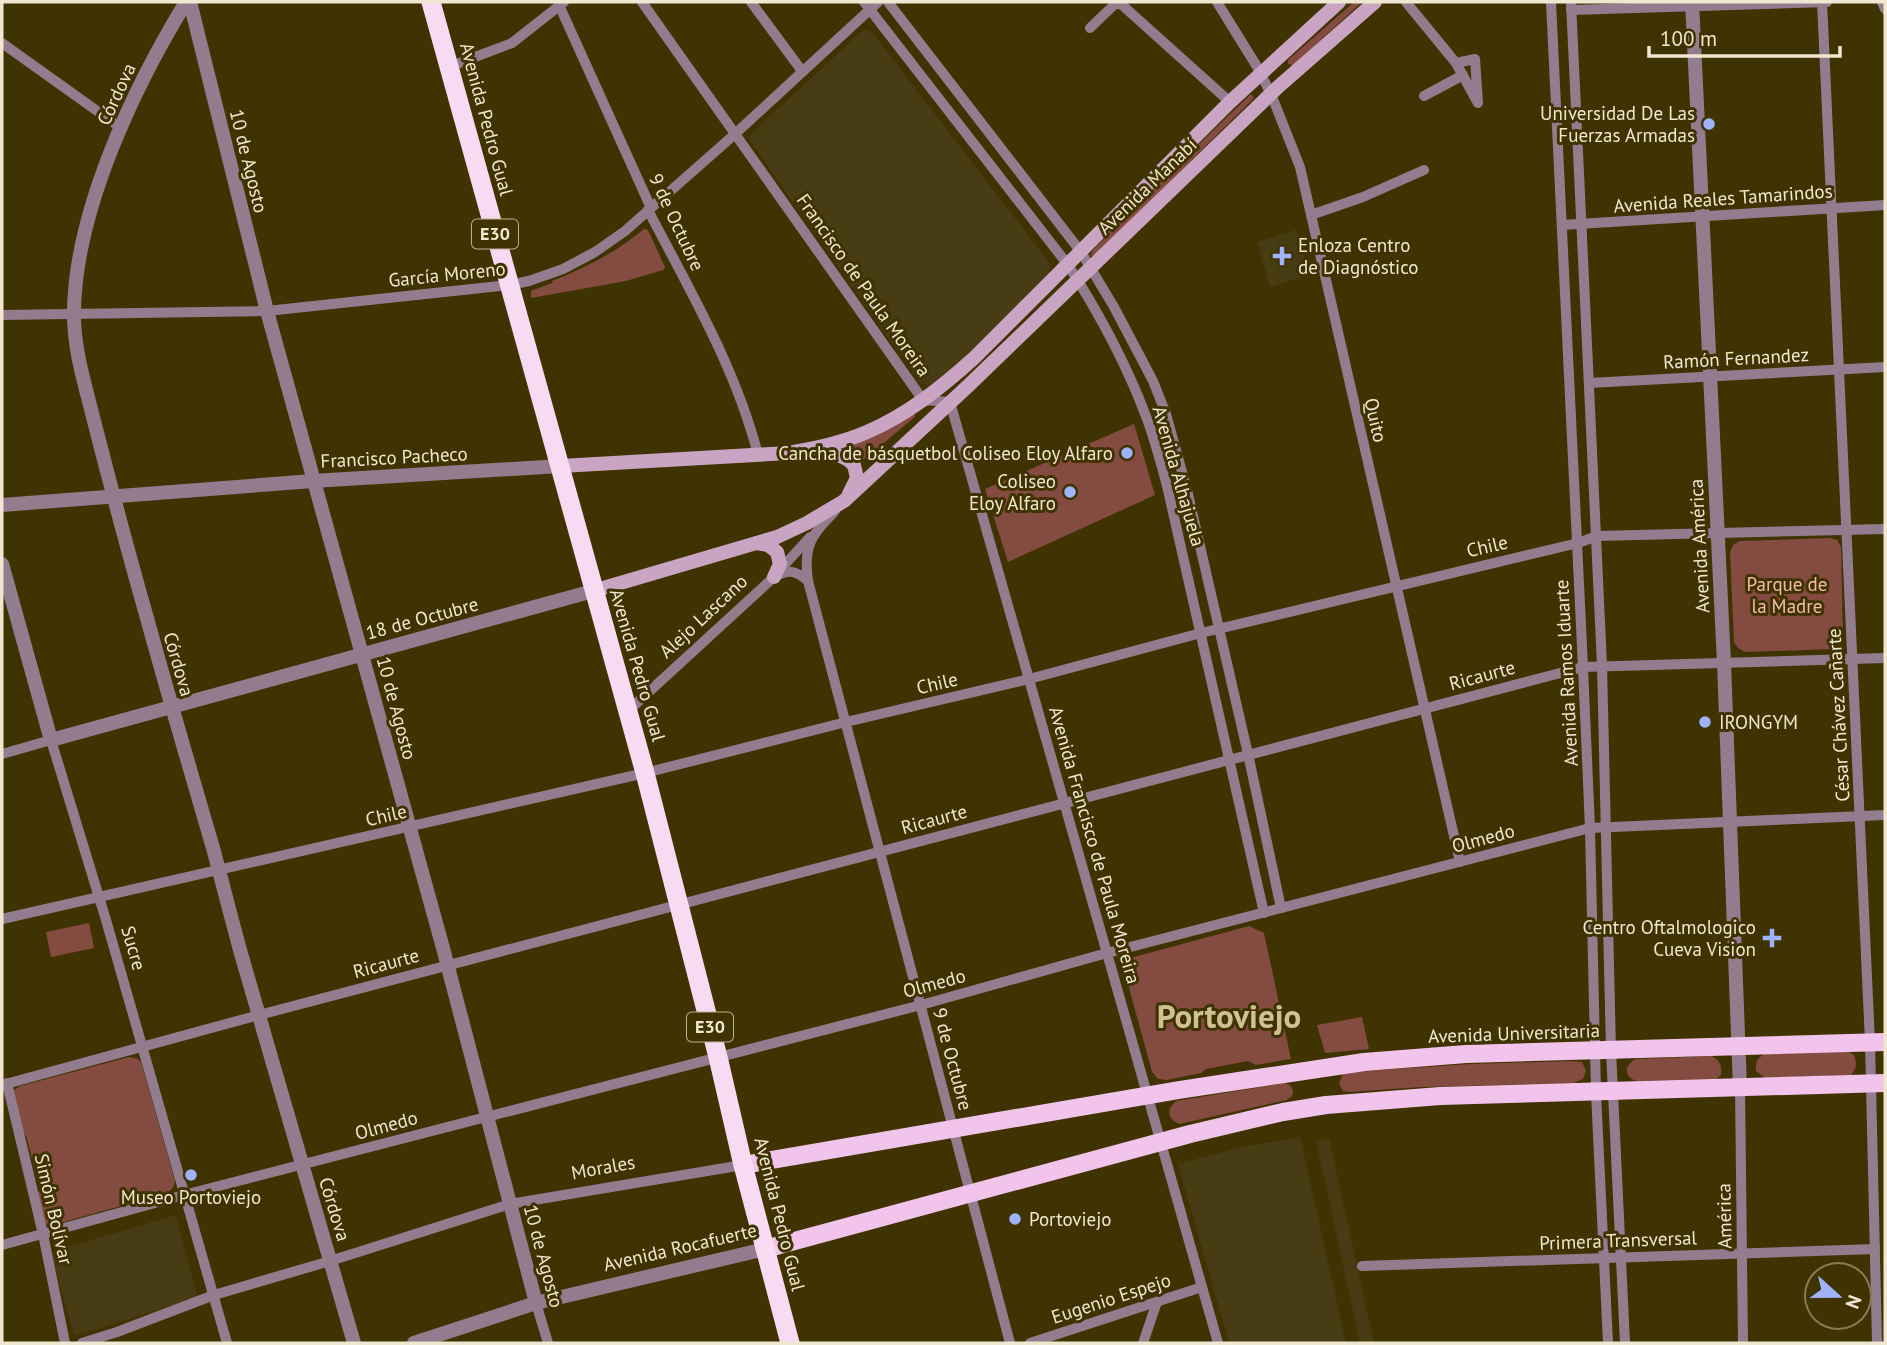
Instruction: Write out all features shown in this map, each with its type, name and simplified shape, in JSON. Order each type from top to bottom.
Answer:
[{"type":"highway","name":"Avenida Pedro Gual","points":[[431,2],[645,773],[790,1343]]},
{"type":"main road","name":"Avenida Manabí","points":[[788,453],[832,444],[868,432],[943,386],[1230,102],[1339,2]]},
{"type":"main road","name":"Avenida Manabí","points":[[950,402],[1271,94],[1372,3]]},
{"type":"main road","name":"Alejo Lascano","points":[[844,501],[950,402]]},
{"type":"main road","name":"Francisco Pacheco","points":[[561,467],[788,453]]},
{"type":"main road","points":[[788,453],[836,454],[849,460],[854,466],[857,478],[844,501]]},
{"type":"main road","name":"18 de Octubre","points":[[593,591],[757,543],[801,527],[844,501]]},
{"type":"main road","points":[[757,543],[768,544],[778,552],[780,564],[774,577]]},
{"type":"main road","name":"Avenida Universitaria","points":[[1147,1095],[1364,1062],[1466,1054],[1878,1042]]},
{"type":"main road","points":[[1160,1142],[1283,1112],[1338,1103],[1440,1096],[1878,1083]]},
{"type":"main road","name":"Morales","points":[[743,1165],[1147,1095]]},
{"type":"main road","name":"Avenida Rocafuerte","points":[[765,1249],[1160,1142]]},
{"type":"street","name":"Córdova","points":[[188,2],[153,60],[121,128],[102,177],[83,243],[76,280],[74,313],[78,354],[113,496],[171,707],[354,1343]]},
{"type":"street","name":"10 de Agosto","points":[[188,2],[267,312],[448,965],[548,1343]]},
{"type":"street","name":"Francisco de Paula Moreira","points":[[642,2],[923,400],[950,402]]},
{"type":"street","points":[[751,2],[802,71]]},
{"type":"street","name":"Avenida Alhajuela","points":[[888,2],[1081,252],[1153,382],[1166,414],[1188,494],[1281,908]]},
{"type":"street","name":"Quito","points":[[1217,2],[1271,94],[1300,167],[1460,862]]},
{"type":"street","points":[[1406,2],[1456,63],[1478,103],[1475,59],[1456,63]]},
{"type":"street","name":"Avenida Ramos Iduarte","points":[[1551,2],[1603,1051],[1604,1258],[1608,1343]]},
{"type":"street","points":[[1571,6],[1824,2]]},
{"type":"street","name":"César Chávez Cañarte","points":[[1824,2],[1860,816],[1878,1042],[1875,1249],[1877,1343]]},
{"type":"street","points":[[1882,2],[1885,9]]},
{"type":"street","points":[[449,67],[512,43],[561,4]]},
{"type":"street","name":"9 de Octubre","points":[[561,4],[650,209],[737,387],[758,455]]},
{"type":"street","name":"García Moreno","points":[[2,315],[267,312],[509,285],[546,275],[582,260],[625,231],[735,134],[871,4]]},
{"type":"street","name":"Avenida Alhajuela","points":[[871,4],[1078,280],[1116,351],[1146,417],[1167,486],[1264,913]]},
{"type":"street","points":[[1090,29],[1115,4],[1121,4],[1230,102]]},
{"type":"street","name":"Avenida América","points":[[1692,4],[1724,663],[1740,1088]]},
{"type":"street","name":"Avenida Ramos Iduarte","points":[[1571,6],[1597,536],[1607,828],[1604,1092],[1620,1257],[1625,1343]]},
{"type":"street","points":[[2,43],[121,128]]},
{"type":"street","points":[[1424,96],[1463,75]]},
{"type":"street","points":[[1311,215],[1363,197],[1424,170]]},
{"type":"street","name":"Avenida Reales Tamarindos","points":[[1562,225],[1885,205]]},
{"type":"street","name":"Ramón Fernandez","points":[[1589,383],[1885,367]]},
{"type":"street","points":[[950,402],[1030,679]]},
{"type":"street","name":"Francisco Pacheco","points":[[2,505],[313,481],[561,467]]},
{"type":"street","name":"Alejo Lascano","points":[[628,711],[774,577],[844,501]]},
{"type":"street","name":"Chile","points":[[2,919],[645,773],[1597,536],[1885,529]]},
{"type":"street","name":"Alejo Lascano","points":[[808,581],[806,555],[815,532]]},
{"type":"street","name":"Sucre","points":[[2,564],[227,1343]]},
{"type":"street","name":"Alejo Lascano","points":[[774,577],[792,571],[808,581]]},
{"type":"street","name":"9 de Octubre","points":[[808,581],[1010,1343]]},
{"type":"street","name":"18 de Octubre","points":[[2,754],[593,591]]},
{"type":"street","name":"Ricaurte","points":[[4,1084],[1583,667],[1885,658]]},
{"type":"street","name":"Avenida Francisco de Paula Moreira","points":[[1030,679],[1218,1343]]},
{"type":"street","name":"Olmedo","points":[[2,1245],[184,1195],[718,1058],[1107,953],[1590,828],[1885,815]]},
{"type":"street","name":"Simón Bolívar","points":[[4,1084],[43,1234],[65,1343]]},
{"type":"street","name":"América","points":[[1740,1088],[1743,1343]]},
{"type":"street","name":"Morales","points":[[82,1343],[214,1295],[510,1204],[743,1165]]},
{"type":"street","name":"Avenida Rocafuerte","points":[[414,1343],[537,1303],[765,1249]]},
{"type":"street","name":"Primera Transversal","points":[[1362,1266],[1875,1249]]},
{"type":"street","name":"Eugenio Espejo","points":[[1030,1343],[1202,1287]]},
{"type":"street","points":[[1143,1343],[1157,1302]]},
{"type":"shaded area","points":[[865,30],[872,32],[1051,265],[1048,274],[935,386],[930,387],[919,382],[749,139],[751,134]]},
{"type":"shaded area","name":"Enloza Centro de Diagnóstico","points":[[1296,230],[1306,262],[1300,264],[1304,276],[1270,287],[1257,242]]},
{"type":"shaded area","points":[[1300,1137],[1346,1343],[1229,1343],[1178,1164],[1238,1148]]},
{"type":"shaded area","points":[[1329,1139],[1374,1343],[1360,1343],[1316,1140]]},
{"type":"shaded area","points":[[176,1216],[196,1298],[74,1335],[52,1256],[54,1251]]},
{"type":"green space","points":[[1354,2],[1362,2],[1293,65],[1288,64],[1288,60]]},
{"type":"green space","points":[[1251,94],[1254,98],[1097,254],[1090,256],[1172,170]]},
{"type":"green space","points":[[644,229],[648,230],[665,267],[663,270],[626,281],[531,298],[531,291],[600,259]]},
{"type":"green space","points":[[914,413],[915,417],[863,460],[856,452],[846,447]]},
{"type":"green space","name":"Coliseo Eloy Alfaro","points":[[1134,424],[1155,495],[1008,562],[985,489]]},
{"type":"green space","name":"Parque de la Madre","points":[[1837,540],[1841,547],[1843,639],[1840,645],[1833,649],[1745,652],[1738,648],[1734,642],[1730,552],[1733,545],[1740,541]]},
{"type":"green space","points":[[89,923],[94,948],[51,957],[46,932]]},
{"type":"green space","points":[[1249,926],[1264,933],[1291,1059],[1256,1065],[1248,1061],[1167,1080],[1158,1079],[1152,1072],[1125,973],[1128,962],[1134,957]]},
{"type":"green space","points":[[1362,1017],[1369,1049],[1325,1053],[1317,1025]]},
{"type":"green space","points":[[1848,1051],[1854,1055],[1856,1061],[1851,1075],[1765,1078],[1756,1071],[1757,1061],[1765,1054]]},
{"type":"green space","points":[[1712,1056],[1721,1066],[1721,1075],[1716,1079],[1637,1081],[1627,1074],[1629,1064],[1636,1059]]},
{"type":"green space","points":[[129,1057],[141,1062],[175,1181],[174,1186],[164,1194],[49,1226],[45,1223],[37,1194],[40,1190],[26,1135],[22,1134],[14,1090],[20,1086]]},
{"type":"green space","points":[[1582,1062],[1586,1071],[1583,1079],[1573,1083],[1349,1092],[1343,1091],[1339,1083],[1347,1072]]},
{"type":"green space","points":[[1285,1083],[1293,1090],[1292,1096],[1287,1100],[1179,1124],[1169,1114],[1176,1101]]},
{"type":"place","name":"Universidad De Las Fuerzas Armadas","points":[[1709,124]]},
{"type":"place","name":"Enloza Centro de Diagnóstico","points":[[1282,256]]},
{"type":"place","name":"Cancha de básquetbol Coliseo Eloy Alfaro","points":[[1127,453]]},
{"type":"place","name":"Coliseo Eloy Alfaro","points":[[1070,492]]},
{"type":"place","name":"IRONGYM","points":[[1705,722]]},
{"type":"place","name":"Centro Oftalmologico Cueva Vision","points":[[1772,938]]},
{"type":"place","name":"Museo Portoviejo","points":[[191,1175]]},
{"type":"place","name":"Portoviejo","points":[[1015,1219]]},
{"type":"district","name":"Portoviejo","points":[[1229,1016]]}]
